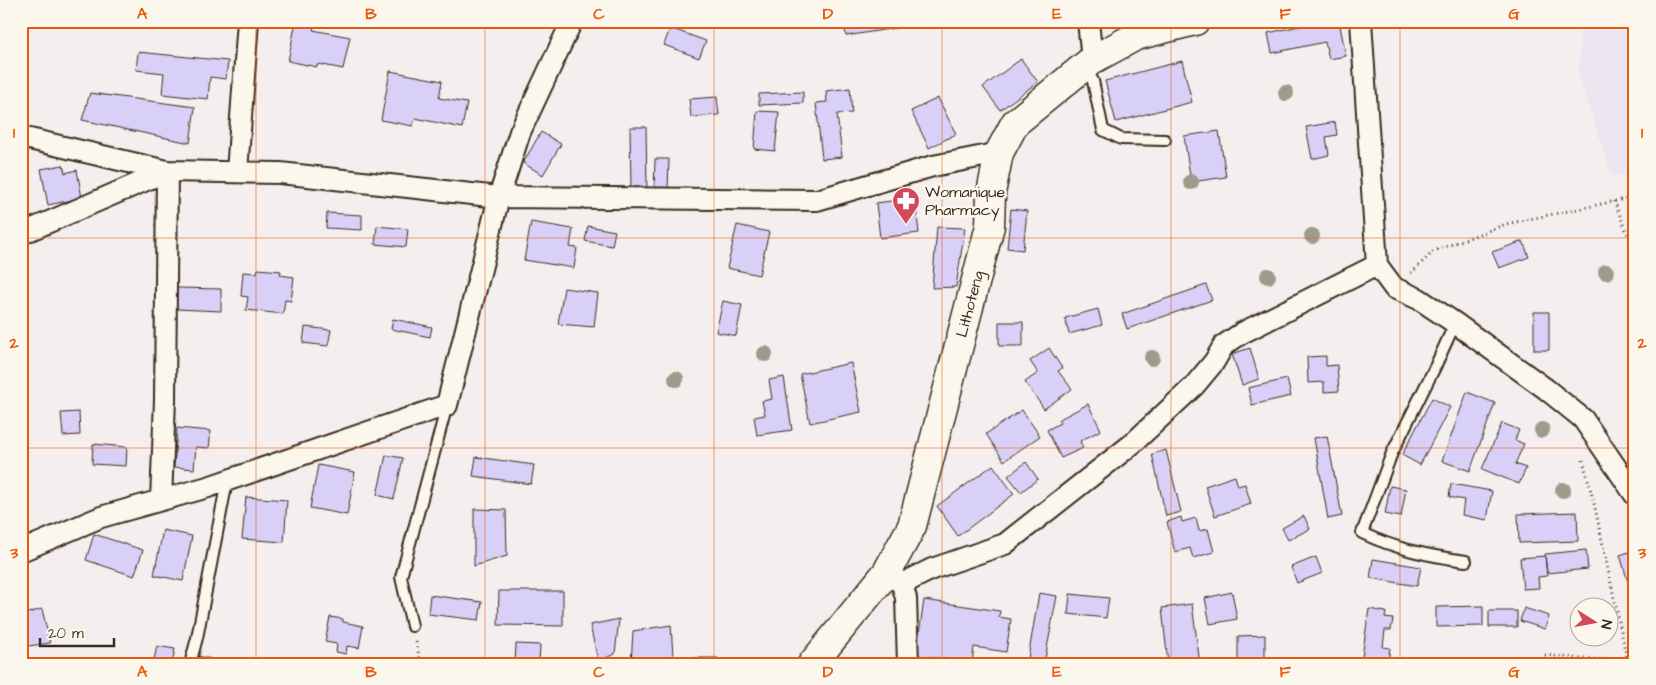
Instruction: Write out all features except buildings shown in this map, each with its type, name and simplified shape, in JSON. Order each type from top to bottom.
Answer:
[{"type":"main road","name":"Lithoteng","points":[[812,664],[894,578],[912,526],[990,226],[991,193],[999,153],[1015,123],[1088,63],[1136,36],[1195,21]]},
{"type":"street","points":[[237,172],[248,21]]},
{"type":"street","points":[[21,551],[101,517],[228,481],[447,406],[499,197],[520,132],[572,21]]},
{"type":"street","points":[[1088,21],[1088,63]]},
{"type":"street","points":[[1361,21],[1377,265],[1394,288],[1419,299],[1454,323],[1546,389],[1583,419],[1635,495]]},
{"type":"street","points":[[21,138],[168,171],[280,173],[499,197],[817,200],[933,166],[999,153]]},
{"type":"street","points":[[21,234],[168,171]]},
{"type":"street","points":[[161,500],[165,400],[168,171]]},
{"type":"street","points":[[908,664],[906,598],[894,578],[932,569],[1006,544],[1132,444],[1194,386],[1214,362],[1224,345],[1242,333],[1377,265]]},
{"type":"lane","points":[[1088,63],[1104,130],[1121,139],[1165,140]]},
{"type":"lane","points":[[1454,323],[1435,367],[1392,453],[1362,533],[1379,541],[1422,554],[1466,561]]},
{"type":"lane","points":[[412,626],[401,578],[447,406]]},
{"type":"lane","points":[[190,664],[197,638],[228,481]]},
{"type":"path","points":[[1394,288],[1434,251],[1506,224],[1635,198]]},
{"type":"path","points":[[1614,201],[1635,252]]},
{"type":"path","points":[[1542,664],[1544,655],[1582,660],[1627,662],[1594,503],[1582,458]]},
{"type":"path","points":[[412,626],[420,664]]},
{"type":"shaded area","points":[[1581,21],[1635,21],[1635,176],[1612,176],[1578,75]]},
{"type":"place","name":"Womanique Pharmacy","points":[[906,225]]}]
